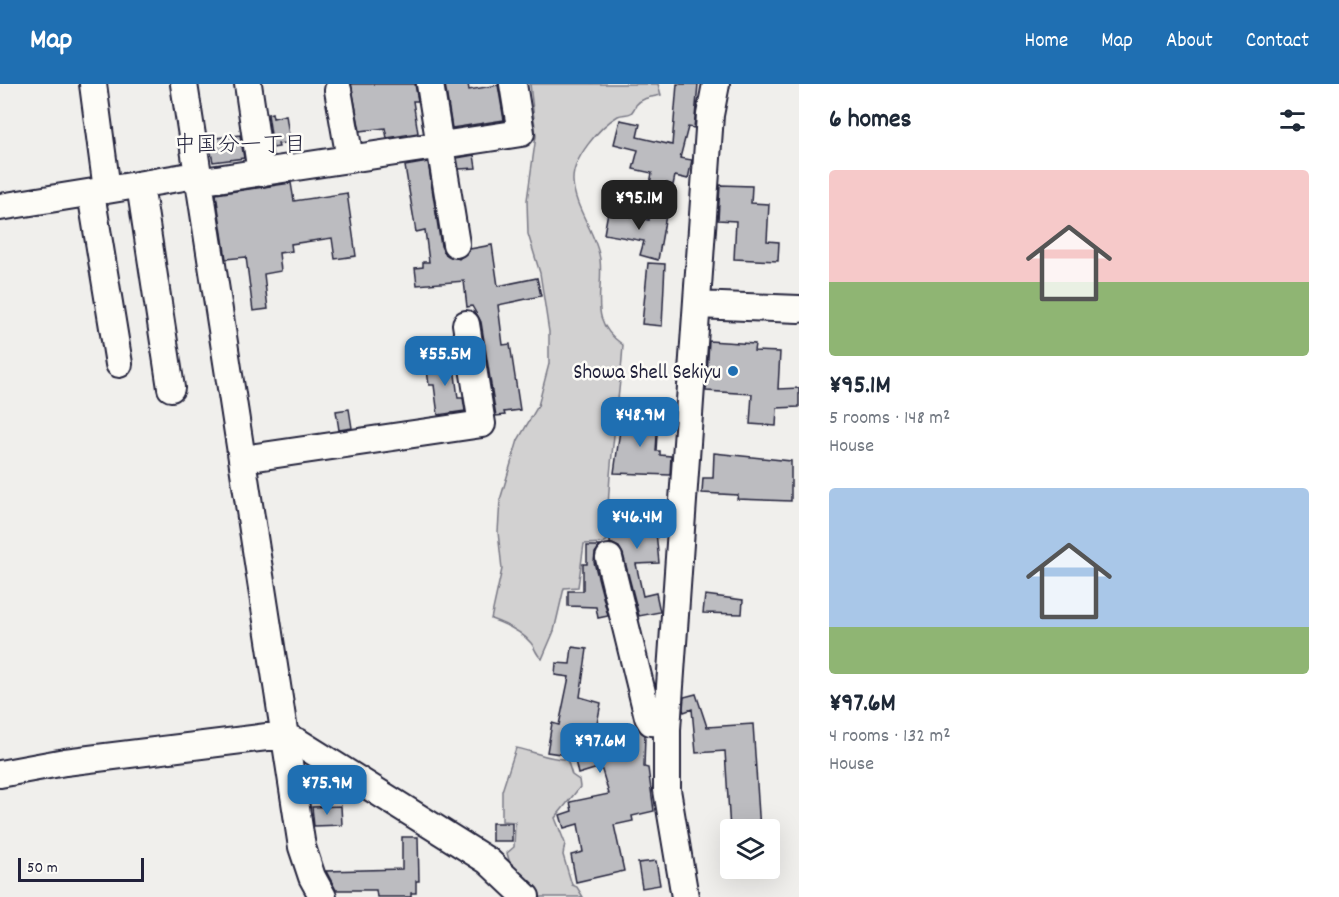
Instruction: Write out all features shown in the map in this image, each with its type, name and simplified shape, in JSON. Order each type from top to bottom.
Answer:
[{"type":"street","points":[[93,84],[99,191],[119,364]]},
{"type":"street","points":[[184,84],[302,847],[312,877],[323,897]]},
{"type":"street","points":[[248,84],[261,172]]},
{"type":"street","points":[[430,84],[456,244]]},
{"type":"street","points":[[0,207],[140,185],[261,172],[520,133],[513,84]]},
{"type":"street","points":[[685,897],[667,790],[668,723],[710,115],[716,84]]},
{"type":"street","points":[[338,90],[350,159]]},
{"type":"street","points":[[140,185],[171,388]]},
{"type":"street","points":[[698,305],[799,309]]},
{"type":"street","points":[[243,459],[482,424],[466,324]]},
{"type":"street","points":[[609,558],[648,717],[651,722],[668,723]]},
{"type":"street","points":[[0,774],[65,762],[267,737],[285,737],[298,742],[488,861],[526,897]]},
{"type":"shaded area","points":[[530,84],[658,84],[661,95],[641,100],[631,113],[618,116],[603,128],[588,144],[574,172],[574,191],[600,259],[601,316],[612,336],[623,345],[611,466],[608,540],[603,543],[584,544],[578,587],[564,588],[554,631],[542,659],[522,635],[491,619],[502,569],[498,532],[500,500],[518,440],[538,406],[549,364],[549,332],[540,273],[528,234],[527,200],[536,136]]},
{"type":"shaded area","points":[[516,748],[567,759],[572,775],[579,780],[580,787],[555,818],[565,843],[563,855],[572,885],[577,887],[583,897],[539,897],[511,867],[507,853],[514,847],[515,822],[502,821],[502,791]]},
{"type":"building","points":[[351,84],[415,84],[418,101],[413,101],[418,133],[387,138],[385,128],[360,131]]},
{"type":"building","points":[[445,84],[468,84],[469,90],[498,85],[504,120],[452,128]]},
{"type":"building","points":[[677,84],[698,84],[694,128],[688,127],[680,158],[692,160],[688,179],[675,176],[673,185],[666,183],[665,188],[650,184],[652,173],[633,169],[638,150],[614,144],[620,120],[640,124],[637,137],[672,145]]},
{"type":"building","points":[[272,113],[273,118],[286,115],[290,142],[278,144],[279,147],[273,148],[268,114]]},
{"type":"building","points":[[240,135],[244,158],[213,162],[208,139]]},
{"type":"building","points":[[474,155],[476,168],[459,169],[457,158]]},
{"type":"building","points":[[428,162],[441,246],[445,254],[459,259],[470,249],[492,245],[498,286],[537,278],[541,296],[498,305],[503,345],[510,344],[520,410],[504,412],[505,415],[496,416],[481,322],[472,306],[467,307],[464,281],[417,285],[415,268],[423,267],[423,262],[429,262],[425,230],[416,232],[405,166]]},
{"type":"building","points":[[291,183],[294,201],[347,193],[356,256],[335,259],[332,238],[291,244],[292,251],[279,253],[281,271],[264,274],[268,309],[253,311],[246,257],[226,259],[216,194]]},
{"type":"building","points":[[720,185],[752,186],[751,203],[769,204],[767,241],[779,242],[778,261],[734,259],[736,221],[718,220]]},
{"type":"building","points":[[608,212],[649,220],[650,212],[666,215],[658,260],[640,255],[644,241],[604,234]]},
{"type":"building","points":[[648,263],[665,264],[662,326],[642,324]]},
{"type":"building","points":[[709,341],[755,344],[754,351],[780,352],[778,389],[799,388],[799,407],[777,408],[776,426],[750,424],[752,394],[706,391]]},
{"type":"building","points":[[453,359],[458,398],[463,398],[465,411],[438,415],[434,385],[429,385],[426,363]]},
{"type":"building","points":[[349,409],[352,428],[339,430],[336,411]]},
{"type":"building","points":[[622,416],[658,419],[656,451],[660,451],[660,455],[671,456],[670,475],[614,473]]},
{"type":"building","points":[[714,453],[791,461],[791,501],[737,499],[738,495],[702,493],[703,478],[713,478]]},
{"type":"building","points":[[610,511],[654,511],[659,563],[636,564],[643,596],[656,593],[660,612],[639,616],[623,554],[619,547],[610,543]]},
{"type":"building","points":[[587,546],[600,546],[595,553],[594,562],[608,616],[598,618],[596,607],[568,606],[568,591],[583,591],[583,564],[587,564]]},
{"type":"building","points":[[705,595],[743,600],[742,614],[703,613]]},
{"type":"building","points":[[572,647],[587,649],[580,697],[601,703],[596,729],[608,726],[636,727],[645,735],[644,767],[648,768],[654,811],[632,816],[633,821],[614,825],[624,871],[576,882],[571,855],[583,852],[578,824],[564,828],[560,815],[572,811],[570,802],[609,794],[601,767],[578,774],[574,756],[547,752],[552,723],[559,725],[569,677],[555,675],[556,663],[570,664]]},
{"type":"building","points":[[696,694],[707,727],[753,724],[759,819],[729,819],[725,751],[696,753],[692,709],[684,712],[684,697]]},
{"type":"building","points":[[341,806],[342,825],[314,826],[312,807]]},
{"type":"building","points":[[492,823],[512,823],[512,841],[492,841]]},
{"type":"building","points":[[402,837],[418,837],[419,881],[416,881],[416,893],[411,893],[411,897],[377,897],[376,890],[336,890],[326,871],[402,869]]},
{"type":"building","points":[[656,861],[660,885],[642,888],[638,863]]},
{"type":"place","name":"Showa Shell Sekiyu","points":[[733,371]]},
{"type":"district","name":"中国分一丁目","points":[[240,143]]}]
